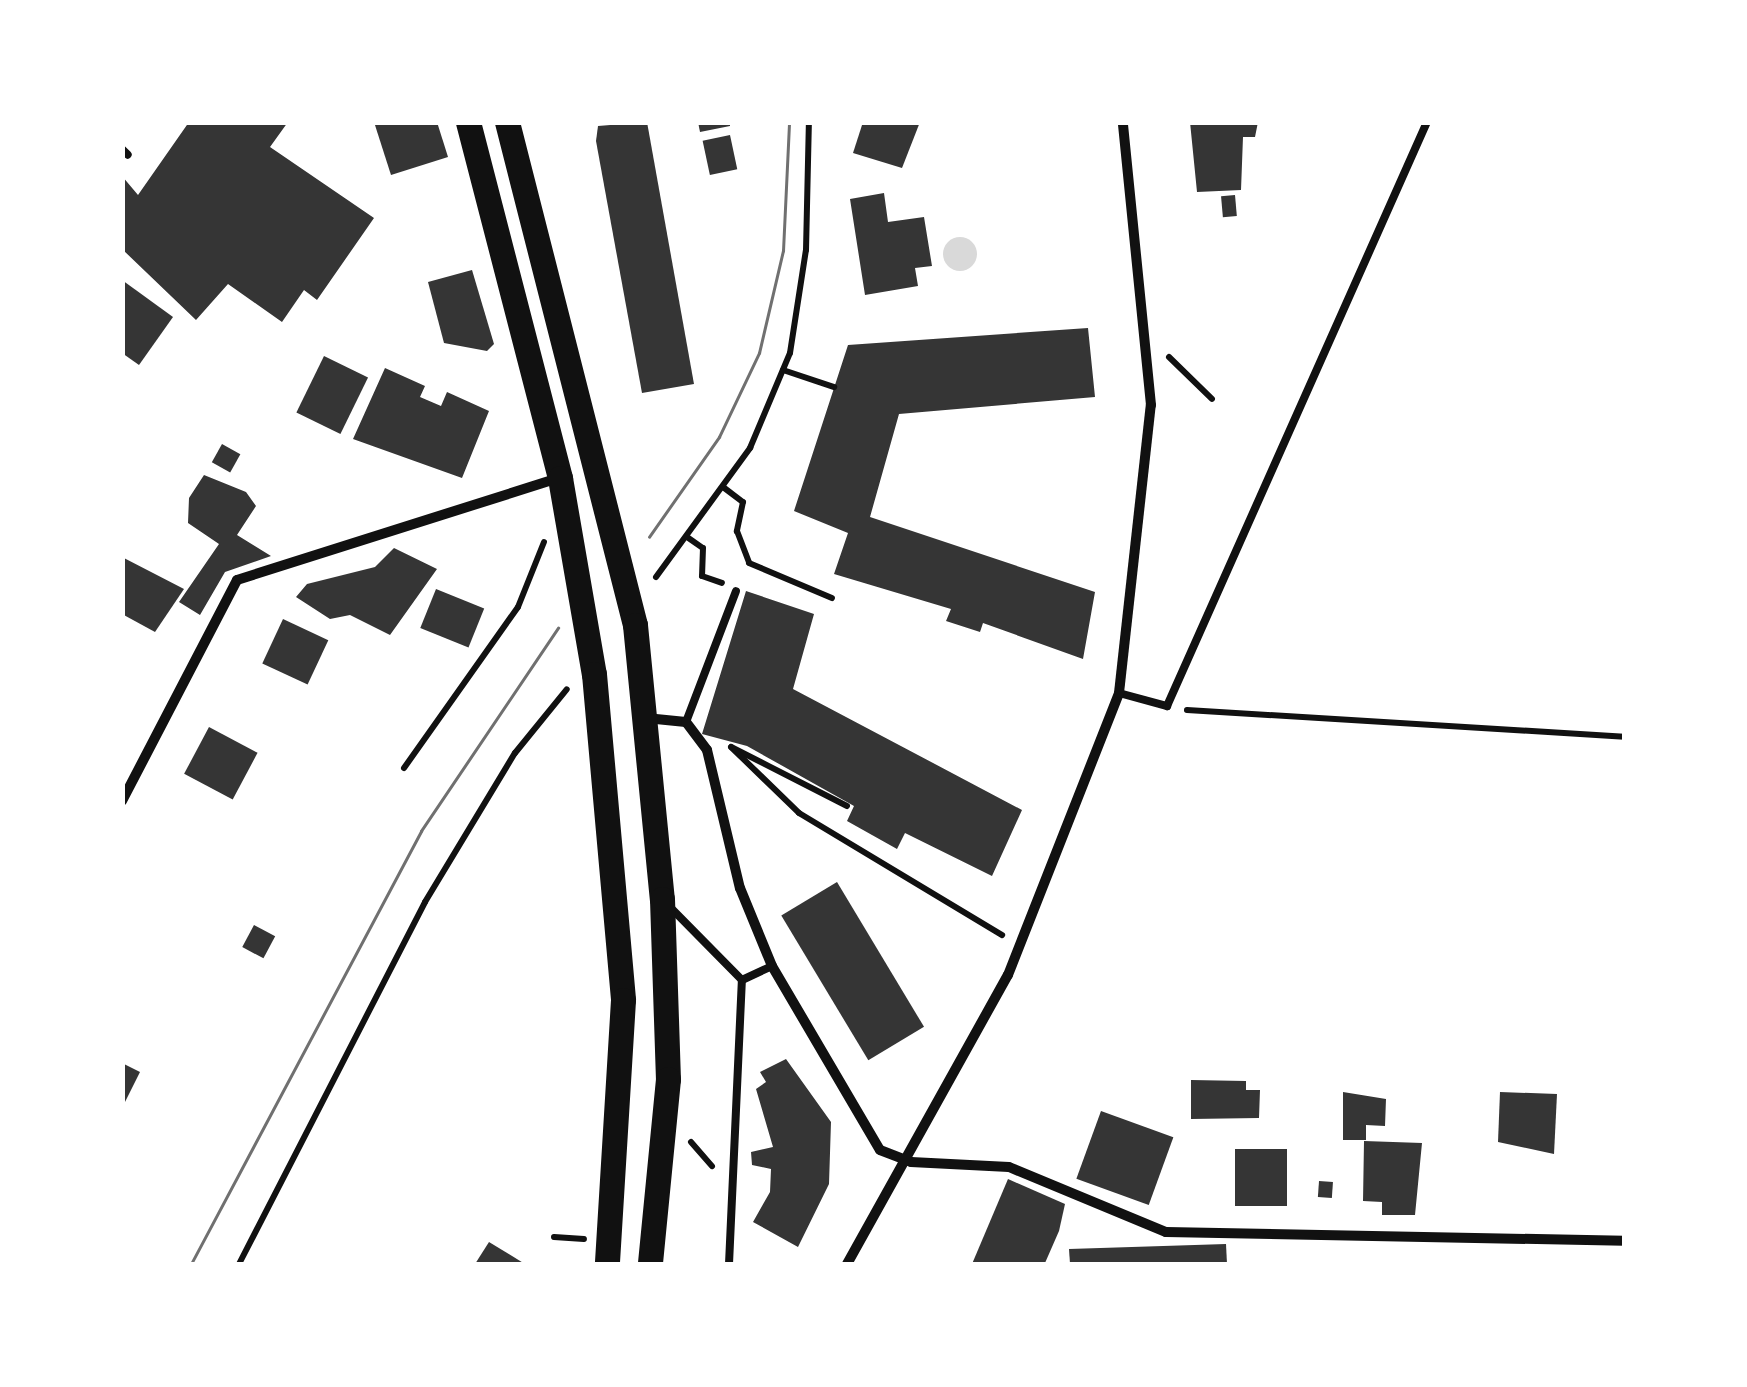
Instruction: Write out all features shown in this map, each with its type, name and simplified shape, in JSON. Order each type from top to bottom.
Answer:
[{"type":"main road","points":[[468,122],[560,478],[578,564],[594,674],[623,1000],[608,1264]]},
{"type":"main road","points":[[507,122],[614,522],[635,626],[662,899],[668,1079],[650,1264]]},
{"type":"street","points":[[847,1264],[910,1162],[1020,947],[1120,694],[1151,405],[1123,122]]},
{"type":"street","points":[[122,801],[236,580],[560,478]]},
{"type":"street","points":[[646,718],[686,722],[707,750],[740,888],[772,966],[880,1150],[910,1162],[1009,1167],[1166,1232],[1624,1241]]},
{"type":"lane","points":[[1120,694],[1167,706],[1427,122]]},
{"type":"lane","points":[[686,722],[731,588]]},
{"type":"lane","points":[[662,899],[742,980],[729,1264]]},
{"type":"lane","points":[[742,980],[772,966]]},
{"type":"path","points":[[656,578],[723,486],[783,370],[806,250],[810,122]]},
{"type":"path","points":[[1169,357],[1212,399]]},
{"type":"path","points":[[783,370],[834,387]]},
{"type":"path","points":[[723,486],[744,502],[737,532],[749,563],[832,598]]},
{"type":"path","points":[[404,768],[518,606],[566,508]]},
{"type":"path","points":[[688,537],[703,548],[702,576],[731,588]]},
{"type":"path","points":[[239,1264],[425,902],[515,754],[567,689]]},
{"type":"path","points":[[1167,706],[1624,737]]},
{"type":"path","points":[[846,806],[731,746],[799,813],[1020,947]]},
{"type":"path","points":[[690,1142],[702,1154]]},
{"type":"shaded area","points":[[960,237],[972,242],[977,254],[972,266],[960,271],[948,266],[943,254],[948,242]]},
{"type":"building","points":[[189,122],[288,122],[270,147],[374,218],[317,300],[304,290],[282,322],[228,284],[196,320],[122,249],[122,176],[138,195]]},
{"type":"building","points":[[374,122],[437,122],[448,157],[391,175]]},
{"type":"building","points":[[647,122],[694,384],[642,393],[596,141],[598,126]]},
{"type":"building","points":[[698,122],[730,122],[730,126],[700,132]]},
{"type":"building","points":[[863,122],[920,122],[902,168],[853,153]]},
{"type":"building","points":[[1190,122],[1258,122],[1255,137],[1243,137],[1241,190],[1197,192]]},
{"type":"building","points":[[730,135],[737,169],[710,175],[703,141]]},
{"type":"building","points":[[884,193],[888,222],[924,217],[932,266],[915,268],[918,286],[865,295],[850,199]]},
{"type":"building","points":[[1235,195],[1237,216],[1223,217],[1221,196]]},
{"type":"building","points":[[472,270],[494,344],[487,351],[444,343],[428,282]]},
{"type":"building","points":[[122,280],[173,317],[139,365],[122,353]]},
{"type":"building","points":[[1088,328],[1095,397],[899,414],[870,517],[1095,592],[1083,659],[983,623],[980,632],[946,621],[951,609],[834,574],[848,533],[794,511],[848,345]]},
{"type":"building","points":[[324,356],[368,377],[340,434],[296,413]]},
{"type":"building","points":[[385,368],[425,386],[420,397],[441,406],[447,392],[489,411],[462,478],[353,439]]},
{"type":"building","points":[[222,444],[240,454],[230,473],[212,462]]},
{"type":"building","points":[[204,475],[246,492],[256,506],[237,535],[271,556],[225,572],[200,615],[179,602],[219,544],[188,523],[189,498]]},
{"type":"building","points":[[394,548],[437,569],[390,635],[350,615],[330,619],[296,597],[307,584],[375,567]]},
{"type":"building","points":[[122,557],[184,589],[155,632],[122,614]]},
{"type":"building","points":[[436,589],[484,608],[468,647],[420,628]]},
{"type":"building","points":[[746,591],[814,614],[793,689],[1022,810],[992,876],[905,833],[897,849],[847,821],[854,806],[747,746],[702,734]]},
{"type":"building","points":[[283,619],[328,640],[308,685],[262,663]]},
{"type":"building","points":[[209,727],[258,753],[233,800],[184,774]]},
{"type":"building","points":[[837,882],[924,1027],[868,1060],[781,915]]},
{"type":"building","points":[[254,925],[275,936],[263,958],[242,947]]},
{"type":"building","points":[[786,1059],[831,1122],[829,1184],[798,1247],[753,1222],[770,1192],[771,1169],[752,1165],[751,1152],[773,1147],[756,1089],[766,1082],[760,1072]]},
{"type":"building","points":[[122,1063],[140,1072],[122,1108]]},
{"type":"building","points":[[1191,1080],[1246,1081],[1246,1090],[1260,1090],[1259,1118],[1191,1119]]},
{"type":"building","points":[[1343,1092],[1386,1099],[1385,1126],[1366,1125],[1366,1140],[1343,1140]]},
{"type":"building","points":[[1500,1092],[1557,1094],[1554,1154],[1498,1142]]},
{"type":"building","points":[[1101,1111],[1173,1137],[1149,1205],[1076,1179]]},
{"type":"building","points":[[1364,1141],[1422,1143],[1415,1215],[1382,1215],[1382,1202],[1363,1201]]},
{"type":"building","points":[[1235,1149],[1287,1149],[1287,1206],[1235,1206]]},
{"type":"building","points":[[1008,1179],[1065,1204],[1059,1231],[1045,1263],[972,1264]]},
{"type":"building","points":[[1319,1181],[1333,1182],[1332,1198],[1318,1197]]},
{"type":"building","points":[[489,1242],[525,1264],[475,1264]]},
{"type":"building","points":[[1226,1244],[1227,1264],[1070,1264],[1069,1249]]},
{"type":"tram line","points":[[649,537],[719,437],[759,353],[783,251],[789,122]]},
{"type":"tram line","points":[[191,1264],[421,831],[558,628]]}]
